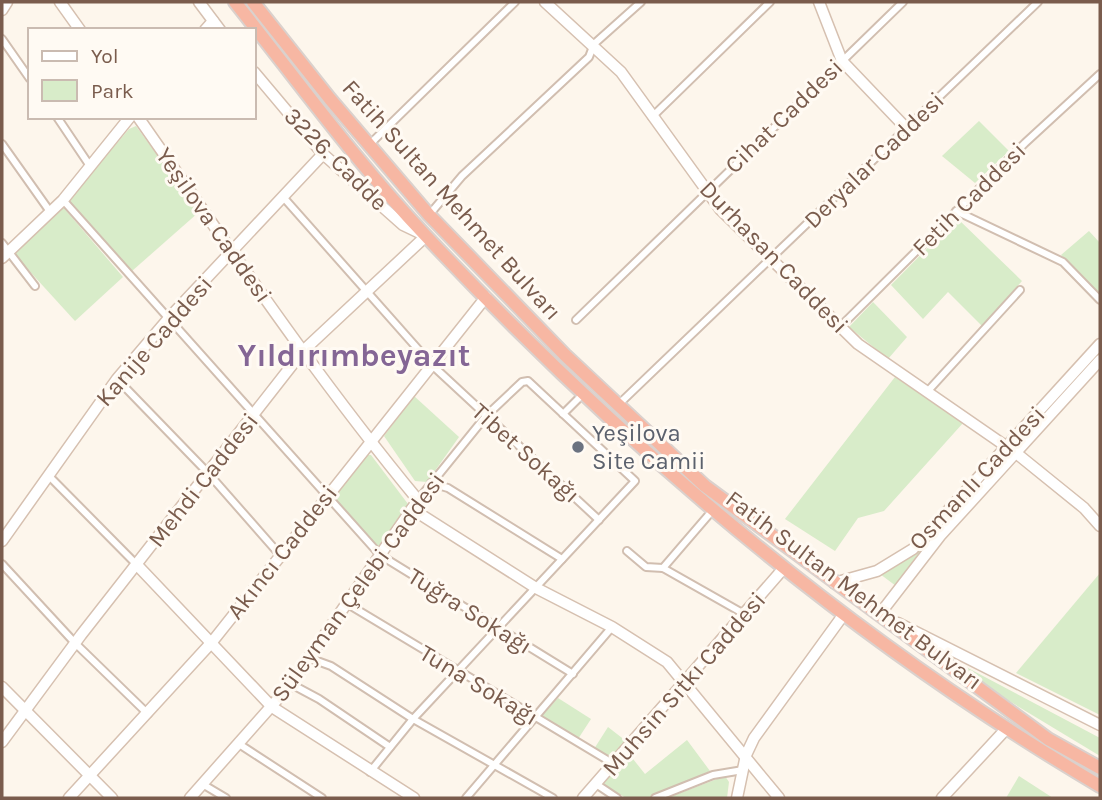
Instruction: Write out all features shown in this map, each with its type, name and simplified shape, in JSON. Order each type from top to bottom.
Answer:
[{"type":"highway","name":"Fatih Sultan Mehmet Bulvarı","points":[[235,2],[426,236],[584,393],[712,511],[844,614],[1007,728],[1100,786]]},
{"type":"highway","name":"Fatih Sultan Mehmet Bulvarı","points":[[253,2],[429,215],[565,355],[705,486],[1048,738],[1100,768]]},
{"type":"street","points":[[2,10],[8,2]]},
{"type":"street","points":[[60,2],[79,28]]},
{"type":"street","points":[[199,2],[216,25]]},
{"type":"street","points":[[369,145],[515,2]]},
{"type":"street","name":"Durhasan Caddesi","points":[[545,2],[594,44],[621,72],[706,191],[731,221],[840,327],[873,356],[1012,450],[1084,508],[1100,526]]},
{"type":"street","points":[[429,215],[462,176],[589,57],[594,44],[640,2]]},
{"type":"street","points":[[652,117],[770,2]]},
{"type":"street","points":[[819,2],[842,61],[906,128]]},
{"type":"street","name":"Cihat Caddesi","points":[[576,320],[903,2]]},
{"type":"street","name":"Deryalar Caddesi","points":[[618,405],[1038,2]]},
{"type":"street","points":[[2,39],[28,76]]},
{"type":"street","name":"3226. Cadde","points":[[256,74],[323,154],[403,225],[426,236]]},
{"type":"street","name":"Fetih Caddesi","points":[[840,327],[956,211],[1100,74]]},
{"type":"street","points":[[58,119],[90,166]]},
{"type":"street","points":[[35,286],[4,251],[51,213],[128,119]]},
{"type":"street","name":"Yeşilova Caddesi","points":[[139,119],[232,252],[415,504],[536,588],[612,627],[667,662],[779,798]]},
{"type":"street","points":[[2,144],[51,213]]},
{"type":"street","name":"Kanije Caddesi","points":[[2,541],[117,379],[169,318],[323,154]]},
{"type":"street","name":"Tibet Sokağı","points":[[284,198],[432,365],[599,520]]},
{"type":"street","name":"Tuğra Sokağı","points":[[63,200],[380,555],[497,630],[573,674]]},
{"type":"street","points":[[956,211],[1063,262],[1100,300]]},
{"type":"street","name":"Mehdi Caddesi","points":[[2,742],[75,643],[138,566],[303,351],[426,236]]},
{"type":"street","points":[[927,392],[1020,290]]},
{"type":"street","name":"Akıncı Caddesi","points":[[69,798],[212,642],[486,297]]},
{"type":"street","name":"Osmanlı Caddesi","points":[[879,615],[921,557],[1100,344]]},
{"type":"street","name":"Osmanlı Caddesi","points":[[834,583],[877,571],[904,556],[1100,360]]},
{"type":"street","points":[[117,379],[208,473],[280,555]]},
{"type":"street","name":"Süleyman Çelebi Caddesi","points":[[190,798],[290,684],[415,504],[486,416],[518,384],[528,381],[563,414]]},
{"type":"street","points":[[370,772],[413,719],[635,481],[563,414],[584,393]]},
{"type":"street","points":[[50,477],[272,707],[414,798]]},
{"type":"street","points":[[431,483],[448,488],[562,559]]},
{"type":"street","points":[[663,568],[712,511]]},
{"type":"street","points":[[627,551],[646,567],[663,568],[746,615]]},
{"type":"street","points":[[2,564],[75,643],[148,714]]},
{"type":"street","name":"Muhsin Sıtkı Caddesi","points":[[583,798],[746,615],[783,569]]},
{"type":"street","name":"Tuna Sokağı","points":[[346,603],[457,673],[614,764]]},
{"type":"street","points":[[737,798],[746,755],[781,697],[844,614]]},
{"type":"street","points":[[879,615],[968,656],[1100,725]]},
{"type":"street","points":[[466,798],[612,627]]},
{"type":"street","points":[[309,658],[331,666],[413,719],[553,798]]},
{"type":"street","points":[[290,684],[320,699],[390,747]]},
{"type":"street","points":[[2,687],[111,798]]},
{"type":"street","points":[[942,798],[1007,728]]},
{"type":"street","points":[[239,744],[322,798]]},
{"type":"street","points":[[655,798],[713,775],[743,770]]},
{"type":"street","points":[[596,784],[617,798]]},
{"type":"street","points":[[204,785],[226,798]]},
{"type":"green space","points":[[979,121],[1009,151],[975,183],[942,156]]},
{"type":"green space","points":[[136,126],[199,212],[132,271],[68,200],[129,129]]},
{"type":"green space","points":[[63,207],[123,277],[75,321],[13,253]]},
{"type":"green space","points":[[957,218],[1022,281],[982,326],[948,292],[923,319],[891,285]]},
{"type":"green space","points":[[1089,231],[1100,243],[1100,294],[1061,255]]},
{"type":"green space","points":[[873,302],[907,337],[888,359],[849,327]]},
{"type":"green space","points":[[895,377],[963,423],[884,511],[858,518],[835,551],[785,519]]},
{"type":"green space","points":[[414,396],[459,437],[427,482],[415,481],[384,436]]},
{"type":"green space","points":[[366,455],[371,455],[408,504],[378,547],[332,495]]},
{"type":"green space","points":[[930,540],[896,586],[880,574],[904,561]]},
{"type":"green space","points":[[1100,573],[1100,715],[1016,673]]},
{"type":"green space","points":[[949,658],[1100,738],[1100,756],[991,690]]},
{"type":"green space","points":[[558,698],[591,719],[578,739],[540,718]]},
{"type":"green space","points":[[608,727],[626,741],[610,758],[594,749]]},
{"type":"green space","points":[[687,740],[710,771],[648,798],[626,798],[603,784],[629,754],[645,774]]},
{"type":"green space","points":[[725,776],[729,782],[727,798],[667,798]]},
{"type":"green space","points":[[1019,776],[1053,798],[1006,798]]},
{"type":"place","name":"Yeşilova Site Camii","points":[[578,447]]},
{"type":"district","name":"Yıldırımbeyazıt","points":[[354,355]]}]
